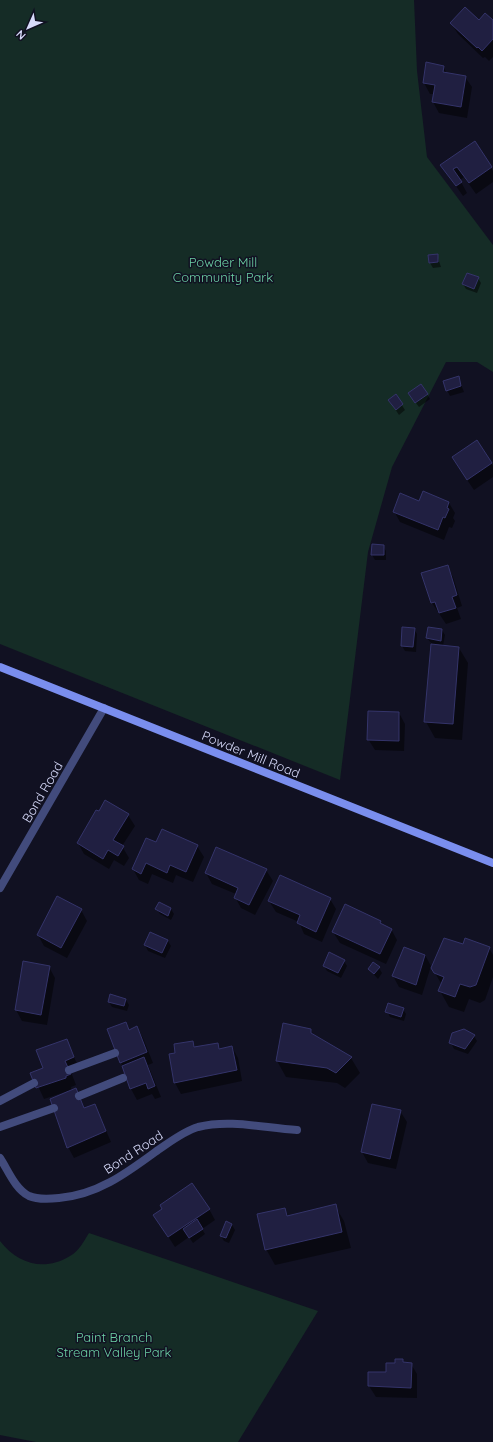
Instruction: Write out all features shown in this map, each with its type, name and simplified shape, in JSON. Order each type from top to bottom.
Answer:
[{"type":"main road","name":"Powder Mill Road","points":[[0,667],[493,863]]},
{"type":"street","name":"Bond Road","points":[[0,888],[104,708]]},
{"type":"street","points":[[69,1070],[115,1053]]},
{"type":"street","points":[[79,1096],[123,1078]]},
{"type":"street","points":[[0,1101],[34,1083]]},
{"type":"street","points":[[0,1127],[54,1108]]},
{"type":"street","name":"Bond Road","points":[[0,1158],[18,1187],[29,1196],[47,1199],[74,1197],[118,1179],[170,1142],[196,1128],[233,1122],[257,1127],[297,1130]]},
{"type":"green space","name":"Powder Mill Community Park","points":[[0,0],[414,0],[417,71],[427,157],[493,245],[493,372],[477,362],[446,362],[392,467],[368,552],[340,780],[0,644]]},
{"type":"green space","name":"Paint Branch Stream Valley Park","points":[[89,1233],[318,1311],[238,1442],[36,1442],[0,1435],[0,1241],[7,1249],[23,1260],[32,1263],[51,1264],[73,1254],[81,1246]]},
{"type":"building","points":[[465,7],[479,20],[485,13],[493,20],[493,39],[482,51],[450,23]]},
{"type":"building","points":[[426,62],[444,66],[443,72],[466,76],[461,107],[432,102],[435,85],[423,83]]},
{"type":"building","points":[[475,141],[492,167],[469,183],[457,167],[453,169],[462,182],[456,186],[440,165]]},
{"type":"building","points":[[438,254],[438,262],[429,263],[428,255]]},
{"type":"building","points":[[467,273],[479,277],[474,289],[462,284]]},
{"type":"building","points":[[459,376],[461,386],[446,391],[443,381]]},
{"type":"building","points":[[421,384],[428,394],[415,403],[408,393]]},
{"type":"building","points":[[396,394],[403,404],[396,410],[388,400]]},
{"type":"building","points":[[477,440],[492,463],[467,480],[452,457]]},
{"type":"building","points":[[423,491],[449,502],[447,508],[449,509],[445,518],[443,517],[438,530],[393,512],[400,493],[419,501]]},
{"type":"building","points":[[372,544],[384,545],[384,555],[371,555]]},
{"type":"building","points":[[448,565],[457,595],[452,597],[456,608],[439,613],[435,602],[431,603],[421,573]]},
{"type":"building","points":[[402,627],[415,628],[413,647],[401,646]]},
{"type":"building","points":[[428,627],[442,629],[441,641],[426,638]]},
{"type":"building","points":[[431,644],[459,647],[453,724],[424,722]]},
{"type":"building","points":[[368,711],[399,712],[399,741],[367,740]]},
{"type":"building","points":[[105,800],[129,814],[113,840],[124,846],[118,856],[108,850],[103,859],[77,843],[96,810],[99,811]]},
{"type":"building","points":[[162,829],[198,845],[186,872],[170,865],[167,873],[146,863],[141,874],[132,869],[146,838],[156,842]]},
{"type":"building","points":[[216,847],[267,869],[249,905],[234,898],[238,888],[205,873]]},
{"type":"building","points":[[280,875],[331,898],[316,932],[297,923],[300,915],[268,901]]},
{"type":"building","points":[[57,896],[82,909],[61,948],[37,935]]},
{"type":"building","points":[[159,902],[171,908],[168,916],[155,909]]},
{"type":"building","points":[[345,904],[381,921],[380,923],[392,929],[380,954],[332,932]]},
{"type":"building","points":[[150,932],[168,940],[162,953],[144,945]]},
{"type":"building","points":[[444,938],[463,944],[465,938],[490,947],[476,985],[470,987],[460,984],[455,997],[438,991],[444,977],[434,973],[431,968]]},
{"type":"building","points":[[404,947],[425,955],[416,985],[392,976]]},
{"type":"building","points":[[329,952],[345,960],[338,973],[323,966]]},
{"type":"building","points":[[23,961],[50,966],[41,1015],[15,1010]]},
{"type":"building","points":[[373,962],[380,967],[374,974],[368,969]]},
{"type":"building","points":[[110,994],[126,999],[124,1006],[108,1002]]},
{"type":"building","points":[[388,1003],[404,1008],[401,1017],[385,1012]]},
{"type":"building","points":[[126,1022],[129,1030],[137,1026],[147,1052],[120,1063],[107,1029]]},
{"type":"building","points":[[283,1023],[311,1029],[311,1033],[352,1057],[336,1073],[327,1068],[276,1061]]},
{"type":"building","points":[[464,1029],[475,1035],[465,1049],[449,1043],[452,1033]]},
{"type":"building","points":[[67,1039],[74,1057],[65,1061],[71,1074],[66,1076],[66,1078],[36,1088],[30,1073],[43,1068],[36,1050]]},
{"type":"building","points":[[193,1041],[194,1047],[218,1043],[219,1049],[232,1046],[237,1070],[174,1083],[169,1054],[175,1053],[174,1044]]},
{"type":"building","points":[[144,1057],[155,1086],[148,1089],[146,1083],[130,1089],[122,1066]]},
{"type":"building","points":[[76,1088],[84,1108],[95,1104],[106,1131],[67,1148],[50,1099]]},
{"type":"building","points":[[372,1104],[401,1110],[390,1159],[361,1152]]},
{"type":"building","points":[[192,1183],[210,1209],[168,1237],[153,1215],[162,1209],[160,1205]]},
{"type":"building","points":[[336,1204],[342,1232],[265,1250],[257,1214],[285,1208],[287,1216]]},
{"type":"building","points":[[197,1219],[203,1229],[189,1238],[183,1229]]},
{"type":"building","points":[[226,1221],[232,1224],[226,1238],[220,1236]]},
{"type":"building","points":[[395,1359],[403,1359],[403,1362],[412,1363],[411,1388],[368,1386],[368,1372],[386,1372],[386,1363],[395,1363]]}]
